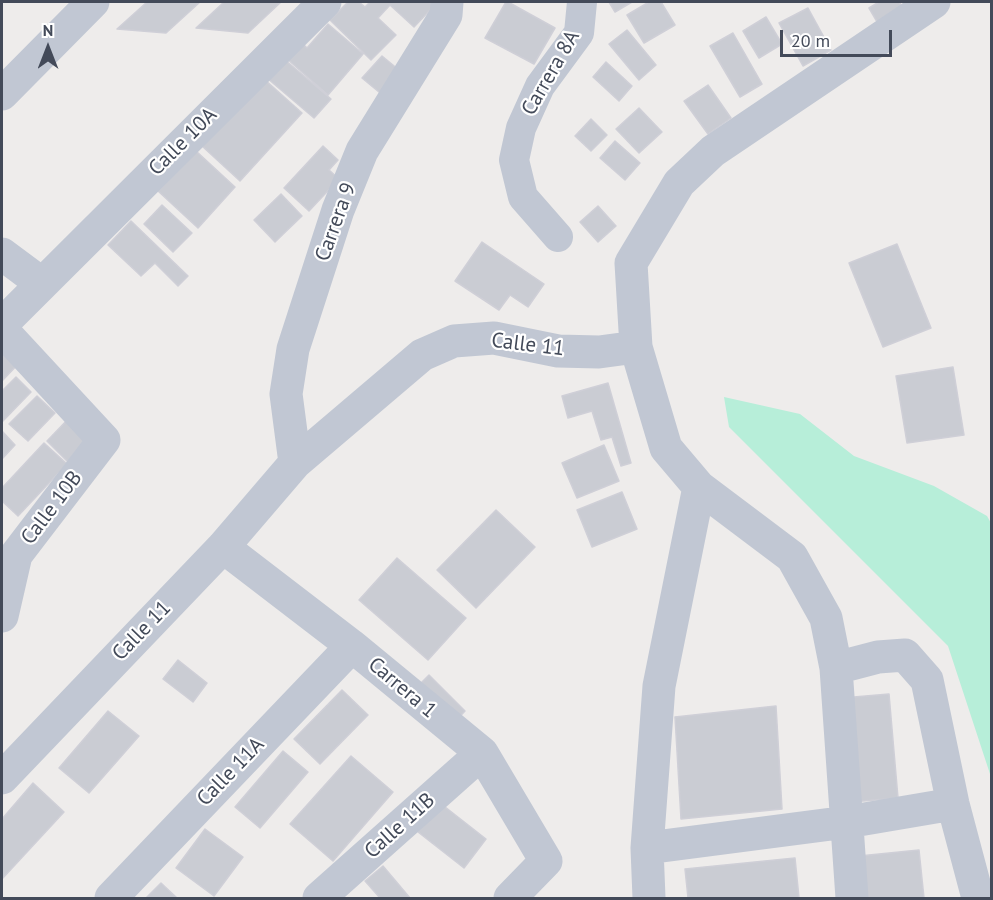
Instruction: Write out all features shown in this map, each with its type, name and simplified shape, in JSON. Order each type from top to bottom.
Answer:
[{"type":"street","points":[[2,94],[93,2]]},
{"type":"street","name":"Calle 10A","points":[[2,324],[325,2]]},
{"type":"street","name":"Carrera 9","points":[[296,463],[286,394],[293,349],[338,210],[362,152],[446,15],[447,2]]},
{"type":"street","name":"Carrera 8A","points":[[558,237],[523,197],[514,160],[521,128],[540,86],[579,33],[582,2]]},
{"type":"street","points":[[852,898],[836,668],[826,618],[792,557],[699,487],[666,448],[636,347],[631,263],[679,183],[713,152],[934,2]]},
{"type":"street","points":[[2,254],[41,283]]},
{"type":"street","name":"Calle 10B","points":[[2,330],[104,440],[9,548],[2,614]]},
{"type":"street","name":"Calle 11","points":[[2,778],[223,547],[296,463],[422,355],[454,341],[494,338],[558,351],[599,352],[636,347]]},
{"type":"street","points":[[649,898],[647,848],[659,686],[699,487]]},
{"type":"street","name":"Carrera 1","points":[[223,547],[352,646],[482,753],[546,861],[510,898]]},
{"type":"street","name":"Calle 11A","points":[[111,898],[352,646]]},
{"type":"street","points":[[836,668],[878,657],[905,655],[927,680],[953,804],[978,898]]},
{"type":"street","name":"Calle 11B","points":[[319,898],[482,753]]},
{"type":"street","points":[[647,848],[847,822],[953,804]]},
{"type":"green space","points":[[724,397],[800,414],[854,456],[934,486],[987,516],[992,525],[991,777],[948,646],[729,427]]},
{"type":"building","points":[[147,2],[200,2],[166,33],[117,29]]},
{"type":"building","points":[[224,2],[281,2],[248,33],[196,28]]},
{"type":"building","points":[[348,2],[359,2],[365,7],[370,2],[429,2],[434,6],[414,27],[390,5],[378,18],[396,35],[371,60],[330,20]]},
{"type":"building","points":[[506,2],[555,28],[534,64],[485,38]]},
{"type":"building","points":[[609,2],[632,2],[615,12]]},
{"type":"building","points":[[649,2],[661,2],[675,25],[644,43],[627,15]]},
{"type":"building","points":[[879,2],[899,2],[909,17],[883,32],[869,8]]},
{"type":"building","points":[[808,8],[831,50],[803,66],[779,23]]},
{"type":"building","points":[[766,17],[782,44],[759,58],[743,31]]},
{"type":"building","points":[[328,24],[363,54],[328,95],[286,58],[300,41],[307,48]]},
{"type":"building","points":[[627,30],[656,65],[639,80],[609,44]]},
{"type":"building","points":[[733,33],[762,84],[740,97],[710,46]]},
{"type":"building","points":[[382,56],[405,75],[385,97],[362,78]]},
{"type":"building","points":[[284,59],[331,99],[314,118],[267,78]]},
{"type":"building","points":[[606,62],[632,86],[619,101],[593,77]]},
{"type":"building","points":[[264,79],[302,113],[240,181],[202,146]]},
{"type":"building","points":[[708,85],[731,118],[708,134],[684,101]]},
{"type":"building","points":[[639,108],[662,132],[639,153],[616,129]]},
{"type":"building","points":[[591,119],[607,135],[591,151],[575,136]]},
{"type":"building","points":[[615,141],[640,163],[625,180],[600,158]]},
{"type":"building","points":[[323,146],[338,160],[329,170],[339,179],[309,211],[284,188]]},
{"type":"building","points":[[196,151],[235,187],[198,228],[158,191]]},
{"type":"building","points":[[281,194],[302,216],[275,242],[254,220]]},
{"type":"building","points":[[162,205],[192,233],[173,252],[144,224]]},
{"type":"building","points":[[598,206],[616,226],[598,242],[580,222]]},
{"type":"building","points":[[131,221],[188,276],[178,286],[155,263],[141,276],[108,245]]},
{"type":"building","points":[[482,242],[544,284],[528,307],[510,295],[499,310],[455,281]]},
{"type":"building","points":[[897,244],[931,328],[883,347],[849,263]]},
{"type":"building","points":[[2,341],[23,359],[2,381]]},
{"type":"building","points":[[953,367],[964,435],[907,443],[896,376]]},
{"type":"building","points":[[16,377],[31,392],[2,422],[2,391]]},
{"type":"building","points":[[608,383],[631,463],[621,466],[612,437],[601,440],[592,411],[568,418],[562,396]]},
{"type":"building","points":[[37,396],[55,413],[28,441],[9,424]]},
{"type":"building","points":[[71,416],[93,436],[68,462],[47,441]]},
{"type":"building","points":[[2,431],[15,445],[2,459]]},
{"type":"building","points":[[44,443],[67,464],[18,516],[2,501],[2,488]]},
{"type":"building","points":[[604,445],[619,481],[577,498],[562,463]]},
{"type":"building","points":[[622,492],[637,529],[592,547],[577,510]]},
{"type":"building","points":[[496,510],[535,547],[476,608],[437,570]]},
{"type":"building","points":[[397,558],[466,618],[428,660],[359,600]]},
{"type":"building","points":[[178,660],[207,683],[193,702],[163,679]]},
{"type":"building","points":[[429,675],[465,711],[447,730],[410,694]]},
{"type":"building","points":[[342,690],[368,715],[320,764],[294,739]]},
{"type":"building","points":[[889,694],[898,798],[851,802],[842,698]]},
{"type":"building","points":[[776,706],[782,809],[681,819],[675,717]]},
{"type":"building","points":[[108,711],[139,736],[89,793],[59,768]]},
{"type":"building","points":[[283,751],[308,772],[260,828],[235,807]]},
{"type":"building","points":[[351,756],[393,792],[333,861],[290,824]]},
{"type":"building","points":[[33,783],[64,812],[2,879],[2,819]]},
{"type":"building","points":[[440,803],[486,839],[464,868],[418,832]]},
{"type":"building","points":[[205,829],[243,857],[214,896],[176,868]]},
{"type":"building","points":[[919,850],[924,898],[864,898],[859,856]]},
{"type":"building","points":[[795,858],[799,898],[688,898],[685,869]]},
{"type":"building","points":[[383,866],[410,898],[380,898],[365,881]]},
{"type":"building","points":[[161,883],[177,898],[146,898]]}]
